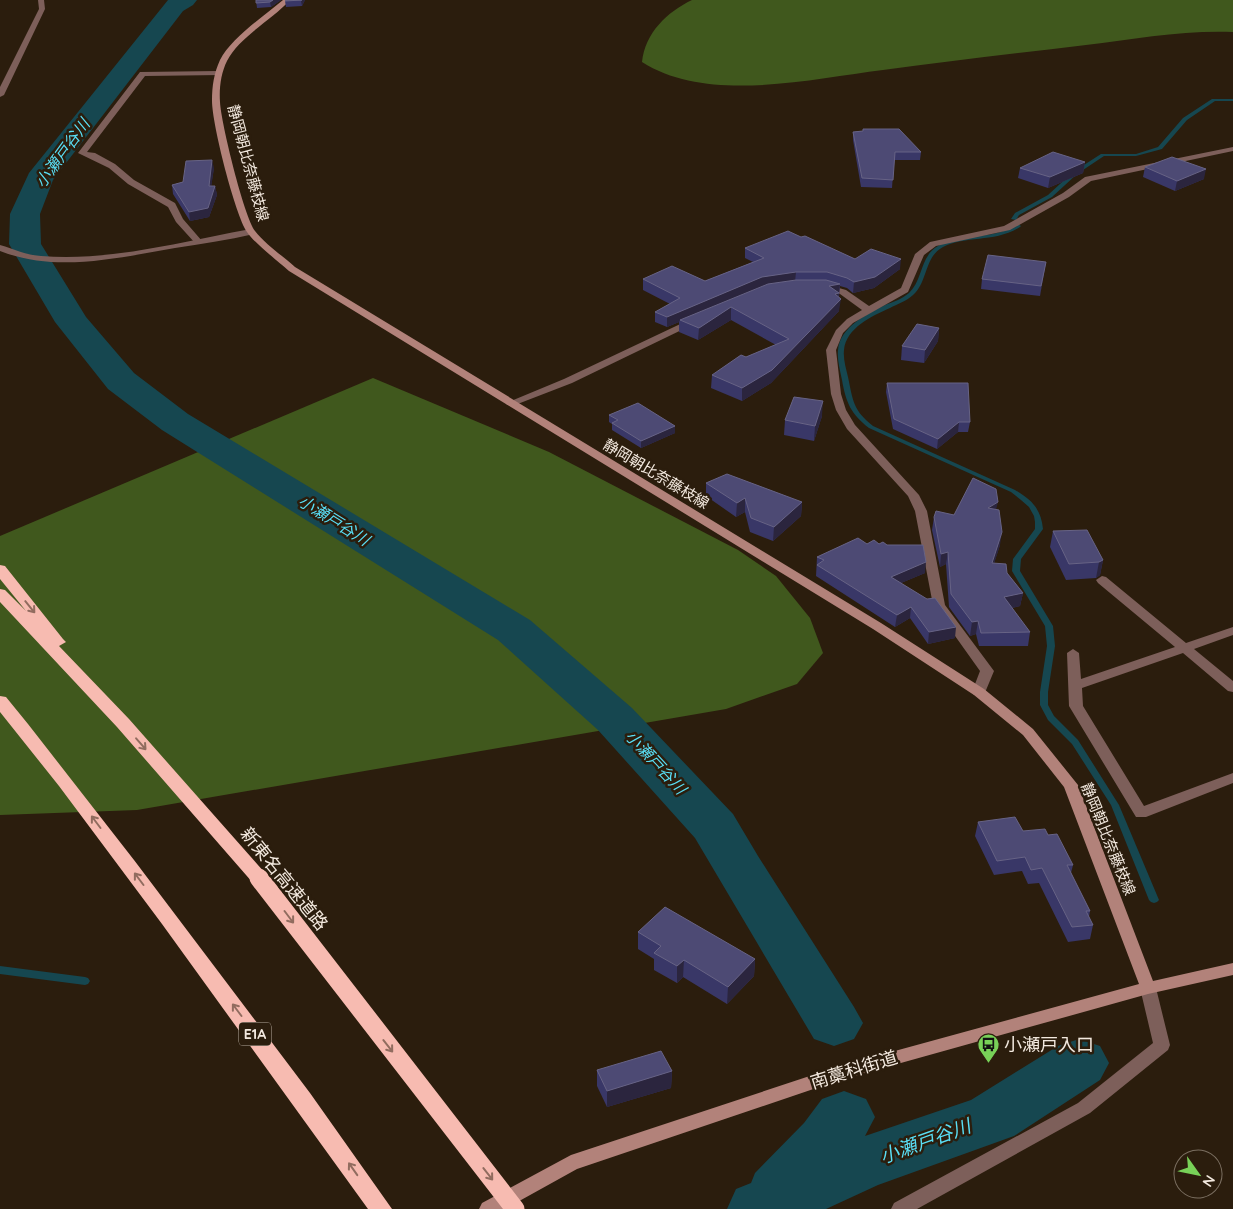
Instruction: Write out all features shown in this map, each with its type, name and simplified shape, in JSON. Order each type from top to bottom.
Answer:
[{"type":"highway","points":[[0,569],[122,722]]},
{"type":"highway","name":"新東名高速道路","points":[[0,593],[122,722],[259,878],[515,1209]]},
{"type":"highway","name":"E1A","points":[[0,701],[40,748],[126,861],[293,1085],[381,1209]]},
{"type":"main road","name":"静岡朝比奈藤枝線","points":[[287,0],[238,43],[224,58],[218,73],[216,102],[222,133],[243,214],[251,232],[292,269],[877,626],[979,692],[1028,732],[1071,785],[1148,988]]},
{"type":"main road","name":"南藁科街道","points":[[488,1209],[571,1163],[840,1073],[1148,988],[1233,969]]},
{"type":"street","points":[[0,95],[42,9],[41,0]]},
{"type":"street","points":[[198,241],[179,220],[172,206],[131,182],[112,166],[92,155],[82,153],[143,74],[218,73]]},
{"type":"street","points":[[979,692],[987,671],[939,605],[921,511],[913,494],[851,426],[841,410],[836,394],[831,350],[839,332],[850,320],[905,290],[920,254],[933,244],[1007,228],[1066,195],[1088,179],[1233,149]]},
{"type":"street","points":[[0,248],[21,256],[65,259],[110,257],[251,232]]},
{"type":"street","points":[[818,287],[826,287],[843,292],[868,310]]},
{"type":"street","points":[[511,403],[568,381],[705,316]]},
{"type":"street","points":[[1102,580],[1233,688]]},
{"type":"street","points":[[1075,686],[1233,631]]},
{"type":"street","points":[[1073,653],[1076,706],[1141,813],[1233,778]]},
{"type":"street","points":[[900,1209],[1084,1108],[1162,1045],[1148,988]]},
{"type":"green space","points":[[692,0],[1233,0],[1233,32],[1197,32],[792,82],[728,85],[697,82],[668,75],[642,62],[648,42],[659,25],[666,17]]},
{"type":"green space","points":[[373,378],[549,452],[738,550],[776,576],[810,618],[823,653],[797,684],[726,709],[137,810],[0,815],[0,536]]},
{"type":"building","points":[[256,0],[273,0],[256,3]]},
{"type":"building","points":[[863,129],[899,129],[921,152],[895,152],[893,180],[862,178],[853,132],[863,131]]},
{"type":"building","points":[[1053,152],[1085,162],[1050,177],[1020,168]]},
{"type":"building","points":[[1172,157],[1206,169],[1177,181],[1145,167]]},
{"type":"building","points":[[212,160],[209,186],[215,186],[208,208],[189,212],[172,185],[183,182],[186,161]]},
{"type":"building","points":[[788,231],[801,237],[805,236],[855,259],[871,249],[901,259],[875,277],[854,282],[827,272],[796,272],[762,277],[667,317],[655,312],[680,298],[643,279],[672,266],[705,281],[764,258],[745,248]]},
{"type":"building","points":[[988,255],[1046,262],[1041,286],[982,279]]},
{"type":"building","points":[[796,280],[826,280],[840,284],[829,286],[839,293],[835,294],[841,299],[772,370],[742,388],[712,375],[741,355],[746,357],[789,339],[731,307],[699,328],[680,320],[768,284]]},
{"type":"building","points":[[917,324],[939,328],[925,350],[902,346]]},
{"type":"building","points":[[887,383],[968,383],[970,422],[959,422],[938,439],[894,419]]},
{"type":"building","points":[[794,397],[823,401],[815,426],[785,420]]},
{"type":"building","points":[[638,403],[675,426],[641,441],[612,423],[618,420],[609,415]]},
{"type":"building","points":[[727,474],[802,502],[774,527],[751,518],[745,498],[737,503],[706,483]]},
{"type":"building","points":[[973,478],[996,489],[998,502],[988,508],[999,510],[1002,532],[992,563],[1006,564],[1007,573],[1023,593],[1004,597],[1030,632],[981,633],[978,621],[972,622],[951,594],[948,552],[941,554],[934,517],[936,511],[954,515]]},
{"type":"building","points":[[1087,530],[1103,560],[1099,562],[1069,564],[1053,531]]},
{"type":"building","points":[[858,538],[867,544],[874,540],[879,544],[883,542],[887,545],[923,545],[926,562],[891,577],[927,599],[935,598],[956,627],[929,632],[911,607],[897,615],[817,565],[824,560],[817,557]]},
{"type":"building","points":[[1015,817],[1023,831],[1045,829],[1048,835],[1057,834],[1073,865],[1067,865],[1090,911],[1086,911],[1093,925],[1072,927],[1042,868],[1031,870],[1025,857],[997,861],[978,822]]},
{"type":"building","points":[[665,907],[755,959],[728,987],[684,960],[677,966],[654,953],[661,946],[638,932]]},
{"type":"building","points":[[661,1051],[672,1071],[607,1091],[597,1070]]},
{"type":"waterway","name":"小瀬戸谷川","points":[[185,0],[175,6],[39,179],[25,214],[25,244],[72,322],[121,381],[175,422],[514,630],[615,719],[715,827],[739,870],[834,1023]]},
{"type":"waterway","points":[[1014,219],[1017,214],[1050,196],[1075,173],[1103,155],[1136,155],[1160,148],[1185,119],[1214,100],[1233,100]]},
{"type":"waterway","points":[[1018,226],[1000,234],[950,242],[935,250],[930,255],[921,279],[912,293],[904,299],[868,316],[854,327],[843,340],[841,352],[846,387],[855,412],[871,427],[1013,491],[1032,506],[1039,522],[1039,529],[1017,559],[1016,571],[1049,626],[1051,646],[1044,692],[1044,705],[1051,718],[1075,742],[1115,805],[1154,900]]},
{"type":"waterway","points":[[0,970],[85,981]]},
{"type":"waterway","name":"小瀬戸谷川","points":[[759,1209],[856,1166],[992,1118],[1079,1063]]},
{"type":"waterway","name":"小瀬戸谷川","points":[[778,1193],[826,1142],[844,1117]]},
{"type":"place","name":"小瀬戸入口","points":[[988,1064]]}]
